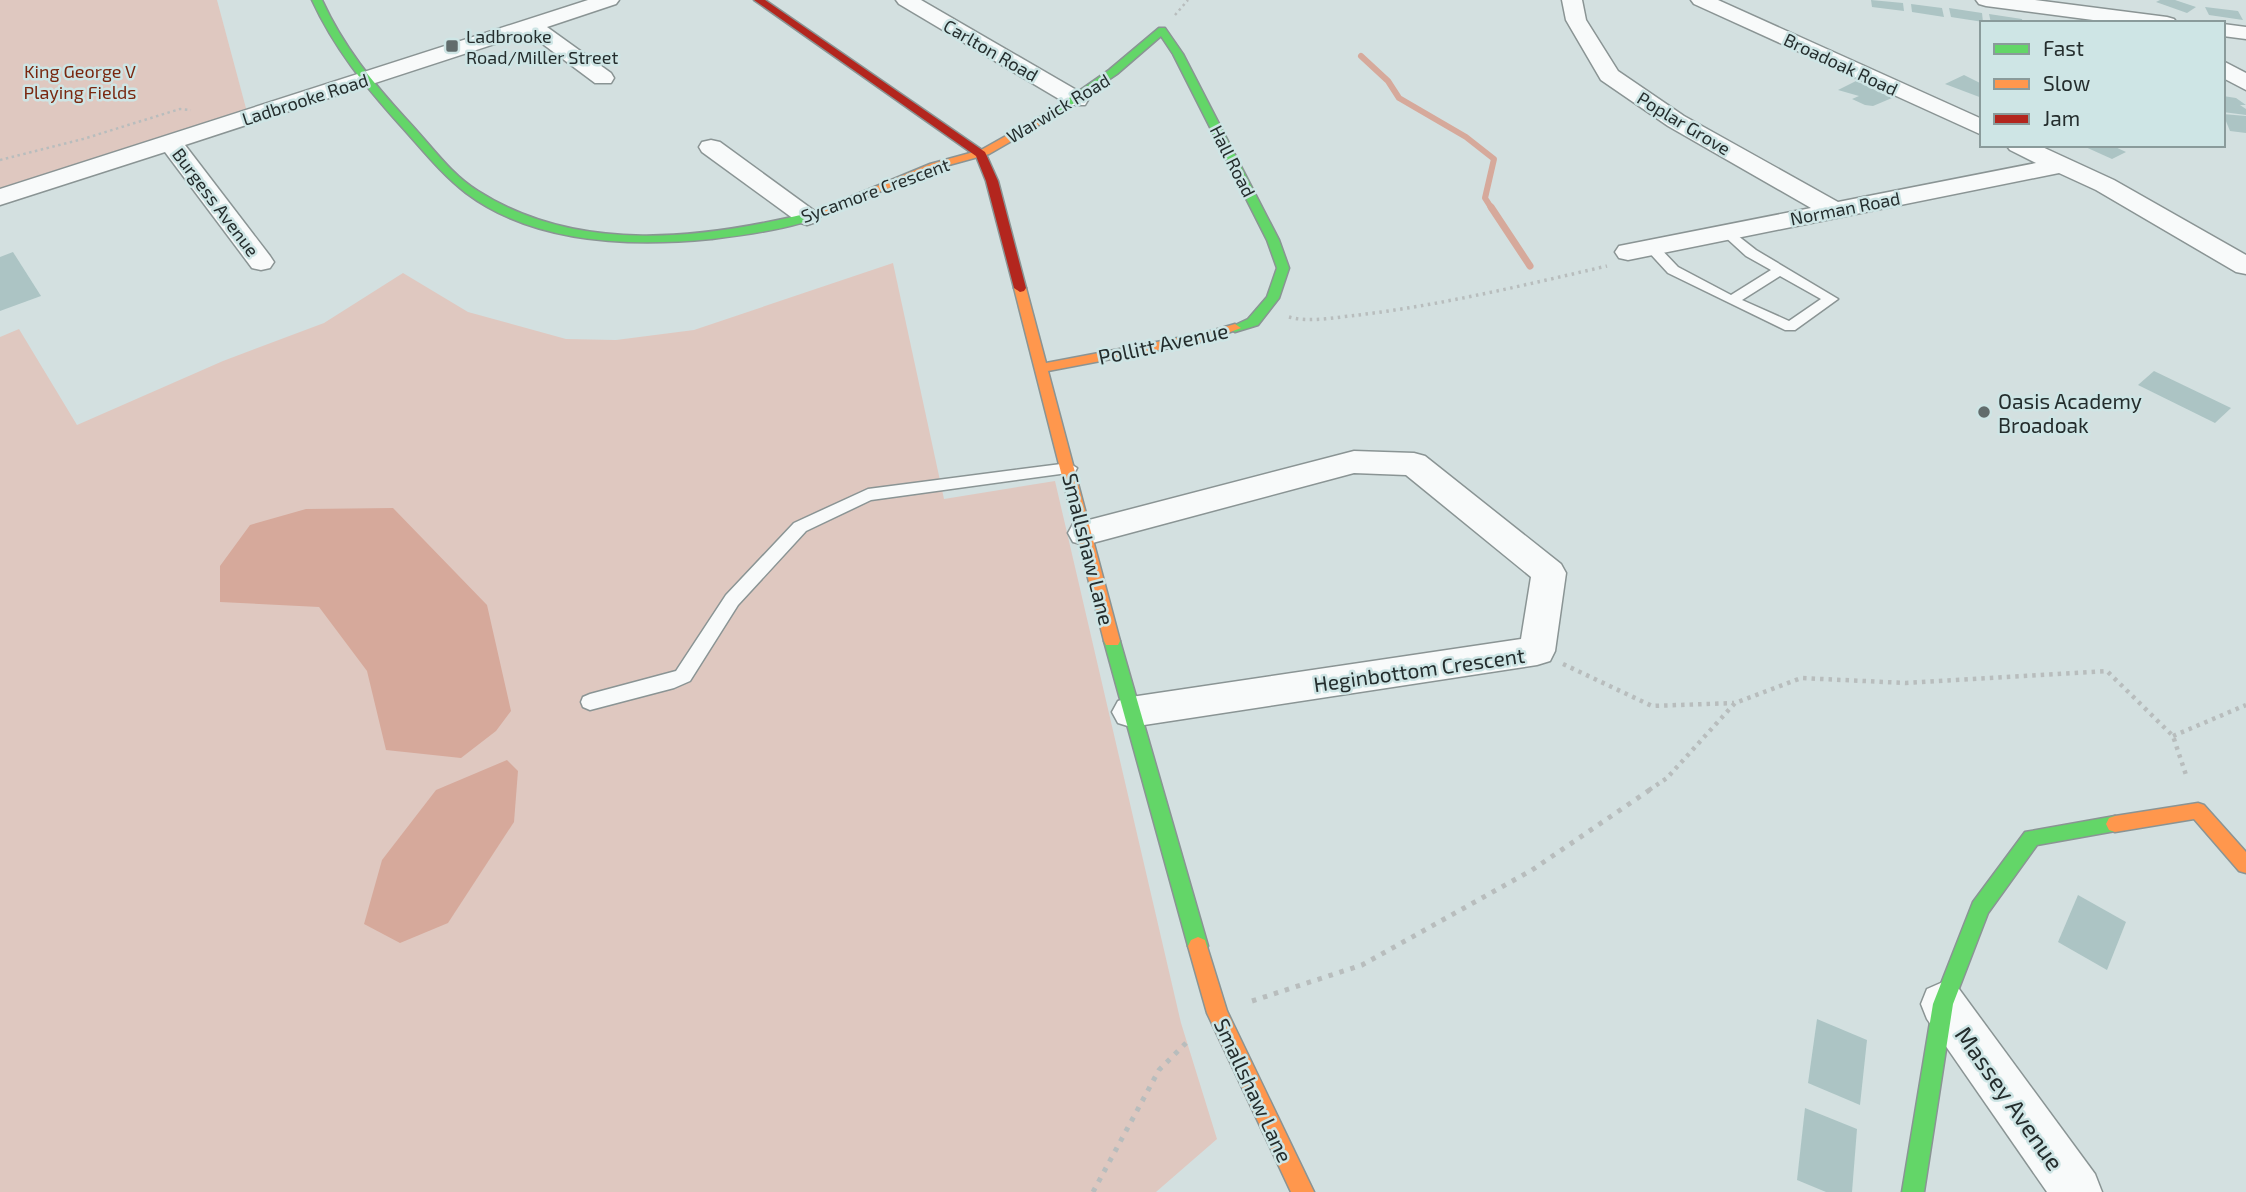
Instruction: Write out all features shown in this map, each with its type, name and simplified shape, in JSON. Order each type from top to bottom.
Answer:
[{"type":"street","name":"Sycamore Crescent","points":[[317,0],[326,27],[363,81],[461,183],[482,200],[510,213],[564,229],[623,239],[681,239],[727,233],[807,217],[878,191],[932,166],[981,154]]},
{"type":"street","name":"Ladbrooke Road","points":[[0,197],[609,0]]},
{"type":"street","points":[[760,0],[981,154]]},
{"type":"street","name":"Carlton Road","points":[[906,0],[1077,100]]},
{"type":"street","name":"Poplar Grove","points":[[1572,0],[1576,20],[1609,75],[1676,121],[1835,211]]},
{"type":"street","name":"Broadoak Road","points":[[1701,0],[1980,127]]},
{"type":"street","points":[[1986,0],[2065,17],[2138,21]]},
{"type":"street","points":[[2120,0],[2154,21]]},
{"type":"street","points":[[532,26],[603,78]]},
{"type":"street","name":"Warwick Road","points":[[981,154],[1077,100],[1126,65],[1162,30]]},
{"type":"street","name":"Hall Road","points":[[1162,30],[1178,54],[1273,240],[1283,268],[1268,304]]},
{"type":"street","points":[[2225,30],[2246,33]]},
{"type":"street","points":[[2225,69],[2246,83]]},
{"type":"street","name":"Burgess Avenue","points":[[170,142],[261,262]]},
{"type":"street","points":[[711,146],[807,217]]},
{"type":"street","points":[[2022,147],[2105,185],[2246,266]]},
{"type":"street","name":"Smallshaw Lane","points":[[981,154],[992,181],[1131,712],[1217,1013],[1303,1192]]},
{"type":"street","name":"Norman Road","points":[[1640,250],[2061,165]]},
{"type":"street","name":"Pollitt Avenue","points":[[1043,368],[1206,337],[1253,322],[1268,304]]},
{"type":"street","name":"Heginbottom Crescent","points":[[1085,533],[1354,462],[1415,464],[1549,573],[1537,652],[1131,712]]},
{"type":"street","points":[[1913,1192],[1943,1004],[1980,908],[2032,838],[2198,811],[2246,865]]},
{"type":"street","name":"Massey Avenue","points":[[1943,1004],[2077,1192]]},
{"type":"lane","points":[[1640,250],[1732,301],[1790,327],[1830,299],[1751,253],[1728,232]]},
{"type":"lane","points":[[1732,301],[1780,270]]},
{"type":"lane","points":[[590,702],[674,681],[683,676],[732,600],[800,527],[868,495],[1069,468]]},
{"type":"path","points":[[0,160],[83,139],[180,109],[244,118]]},
{"type":"path","points":[[1268,304],[1299,320],[1383,314],[1491,294],[1630,261],[1640,250]]},
{"type":"path","points":[[1537,652],[1652,706],[1735,703],[1801,678],[1906,683],[2107,671],[2173,736],[2198,811]]},
{"type":"path","points":[[1093,1192],[1159,1070],[1217,1013],[1362,965],[1531,870],[1667,778],[1735,703]]},
{"type":"path","points":[[2173,736],[2246,705]]},
{"type":"green space","name":"King George V Playing Fields","points":[[0,0],[217,0],[247,112],[0,191]]},
{"type":"green space","points":[[893,263],[944,499],[1055,481],[1181,1023],[1217,1139],[1156,1192],[0,1192],[0,337],[19,329],[77,425],[223,361],[324,323],[403,273],[468,312],[566,339],[616,340],[694,330]]},
{"type":"shaded area","points":[[393,508],[487,605],[511,711],[496,731],[461,758],[386,750],[367,671],[319,607],[220,602],[220,566],[250,525],[306,509]]},
{"type":"shaded area","points":[[507,760],[518,771],[514,822],[448,923],[400,943],[364,924],[382,860],[436,790]]},
{"type":"building","points":[[1871,0],[1903,3],[1904,11],[1872,7]]},
{"type":"building","points":[[2175,0],[2196,7],[2187,13],[2156,2]]},
{"type":"building","points":[[1911,4],[1942,8],[1944,17],[1912,12]]},
{"type":"building","points":[[2205,7],[2238,11],[2243,20],[2209,15]]},
{"type":"building","points":[[1949,8],[1982,13],[1983,21],[1980,22],[1951,17]]},
{"type":"building","points":[[1989,14],[2022,21],[1991,21]]},
{"type":"building","points":[[1964,75],[1980,83],[1980,97],[1945,84]]},
{"type":"building","points":[[1856,81],[1892,98],[1873,106],[1865,105],[1852,99],[1859,96],[1838,90]]},
{"type":"building","points":[[2225,96],[2236,98],[2246,105],[2240,105],[2246,109],[2246,115],[2225,112]]},
{"type":"building","points":[[2225,114],[2246,116],[2246,133],[2230,131]]},
{"type":"building","points":[[2085,147],[2115,147],[2126,152],[2112,159]]},
{"type":"building","points":[[13,252],[41,296],[0,311],[0,257]]},
{"type":"building","points":[[2154,371],[2231,408],[2215,423],[2138,385]]},
{"type":"building","points":[[2078,895],[2126,922],[2107,970],[2058,942]]},
{"type":"building","points":[[1817,1019],[1867,1040],[1860,1105],[1808,1083]]},
{"type":"building","points":[[1805,1108],[1857,1129],[1852,1192],[1826,1192],[1797,1180]]},
{"type":"waterway","points":[[1361,56],[1388,81],[1399,98],[1466,137],[1494,159],[1485,198],[1492,209]]},
{"type":"waterway","points":[[1491,207],[1530,266]]},
{"type":"traffic: fast","points":[[317,0],[344,51],[430,152],[473,193],[509,213],[549,227],[593,236],[639,239],[731,233],[813,215]]},
{"type":"traffic: fast","points":[[1054,112],[1113,72],[1162,30],[1178,54],[1273,240],[1283,268],[1273,298],[1253,322],[1235,328]]},
{"type":"traffic: fast","points":[[1112,641],[1198,946]]},
{"type":"traffic: fast","points":[[1913,1192],[1943,1004],[1980,908],[2032,838],[2115,824]]},
{"type":"traffic: slow","points":[[813,215],[934,166],[985,152],[1054,112]]},
{"type":"traffic: slow","points":[[1020,288],[1112,641]]},
{"type":"traffic: slow","points":[[1043,368],[1206,337],[1235,328]]},
{"type":"traffic: slow","points":[[2115,824],[2198,811],[2246,865]]},
{"type":"traffic: slow","points":[[1198,946],[1217,1013],[1303,1192]]},
{"type":"traffic: jam","points":[[759,0],[981,154],[992,181],[1020,288]]},
{"type":"place","name":"Ladbrooke Road/Miller Street","points":[[452,46]]},
{"type":"place","name":"Oasis Academy Broadoak","points":[[1984,412]]}]
